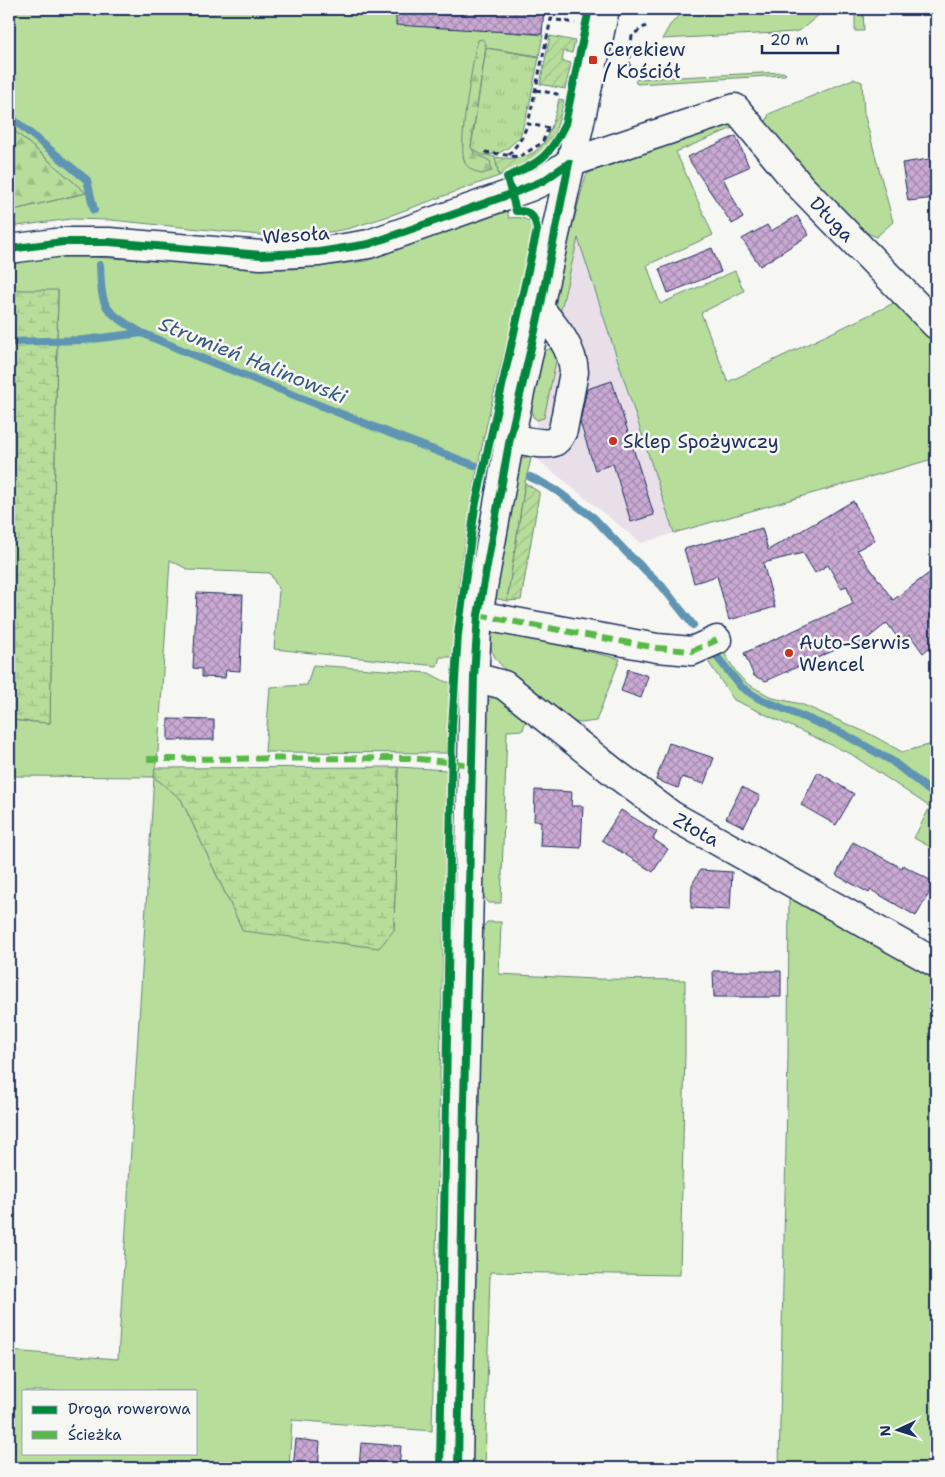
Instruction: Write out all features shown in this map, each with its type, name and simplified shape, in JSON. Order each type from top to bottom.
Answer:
[{"type":"street","points":[[458,1468],[464,1102],[474,677],[478,615],[510,438],[605,9]]},
{"type":"street","name":"Wesoła","points":[[9,249],[63,242],[110,242],[262,255],[319,252],[369,244],[518,192],[543,181],[570,163],[735,108]]},
{"type":"street","name":"Długa","points":[[735,108],[800,186],[936,325]]},
{"type":"street","points":[[510,438],[541,443],[554,442],[560,438],[563,430],[574,364],[554,325],[540,309]]},
{"type":"street","points":[[478,615],[657,648],[692,651],[717,640]]},
{"type":"street","name":"Złota","points":[[474,677],[504,685],[616,774],[672,815],[936,963]]},
{"type":"path","points":[[660,14],[664,9]]},
{"type":"path","points":[[508,156],[521,139],[528,124],[551,19],[577,23]]},
{"type":"path","points":[[629,67],[632,35],[646,26]]},
{"type":"path","points":[[536,90],[558,94],[555,103]]},
{"type":"path","points":[[485,152],[519,157],[542,143],[551,120]]},
{"type":"path","points":[[528,124],[549,128]]},
{"type":"shaded area","points":[[578,237],[674,533],[641,543],[532,455],[537,420],[544,418],[557,356],[560,314]]},
{"type":"green space","points":[[9,9],[417,9],[416,25],[543,35],[539,56],[486,48],[471,147],[482,154],[495,157],[499,176],[386,217],[347,229],[329,232],[260,235],[111,220],[71,219],[9,227],[9,211],[86,193],[9,126]]},
{"type":"green space","points":[[685,9],[826,9],[802,29],[795,32],[662,39],[670,25]]},
{"type":"green space","points":[[855,9],[863,9],[864,31],[855,31]]},
{"type":"green space","points":[[550,36],[575,41],[572,53],[564,51],[562,61],[571,63],[565,89],[540,84]]},
{"type":"green space","points":[[482,39],[486,47],[471,146],[474,153],[490,161],[492,171],[481,174],[465,163],[463,142],[475,51],[478,40]]},
{"type":"green space","points":[[486,48],[539,57],[529,106],[520,137],[508,148],[497,154],[482,155],[471,148]]},
{"type":"green space","points":[[783,72],[785,75],[637,84],[635,82],[637,79]]},
{"type":"green space","points":[[853,79],[862,82],[864,113],[893,222],[876,237],[851,225],[765,124],[769,114]]},
{"type":"green space","points":[[559,99],[564,100],[560,116],[551,140],[544,149],[526,163],[499,176],[495,157],[524,157],[541,146],[552,126]]},
{"type":"green space","points":[[724,125],[735,127],[676,152],[713,235],[647,265],[660,304],[735,271],[744,291],[701,313],[728,382],[895,302],[799,202],[785,193],[790,191],[936,337],[936,458],[674,533],[578,238],[560,314],[556,309],[558,279],[586,175]]},
{"type":"green space","points":[[9,126],[86,193],[9,211]]},
{"type":"green space","points":[[507,209],[509,218],[520,218],[528,221],[533,226],[527,258],[487,423],[471,502],[463,554],[452,657],[440,657],[437,666],[274,649],[279,590],[270,573],[189,570],[170,560],[158,751],[154,777],[9,776],[9,720],[50,723],[58,291],[9,290],[9,263],[40,258],[82,257],[293,269],[366,261]]},
{"type":"green space","points":[[9,290],[58,290],[50,723],[9,720]]},
{"type":"green space","points":[[554,349],[557,356],[544,418],[537,420],[533,417],[531,402],[543,351]]},
{"type":"green space","points":[[532,455],[525,483],[507,601],[494,598],[517,460]]},
{"type":"green space","points":[[525,483],[539,492],[539,495],[521,600],[507,601]]},
{"type":"green space","points":[[493,633],[509,633],[620,659],[596,721],[581,723],[569,721],[513,677],[495,657],[491,648]]},
{"type":"green space","points":[[723,651],[736,672],[746,683],[773,698],[801,704],[872,735],[902,752],[936,743],[936,850],[914,838],[930,807],[851,754],[734,700],[707,660]]},
{"type":"green space","points":[[313,665],[429,673],[446,682],[450,682],[448,753],[265,752],[270,687],[307,685]]},
{"type":"green space","points":[[497,694],[528,712],[523,730],[507,731],[501,903],[489,903],[482,895],[487,703]]},
{"type":"green space","points":[[398,767],[447,770],[432,1431],[292,1420],[289,1468],[9,1468],[9,1351],[118,1359],[154,777],[181,799],[243,931],[394,930]]},
{"type":"green space","points":[[398,767],[394,930],[379,948],[243,931],[181,799],[154,777],[155,768]]},
{"type":"green space","points":[[789,895],[936,976],[936,1468],[779,1468],[788,1055]]},
{"type":"green space","points":[[487,922],[501,922],[499,974],[594,979],[685,980],[680,1275],[490,1272],[485,1468],[471,1468],[481,929]]},
{"type":"building","points":[[396,9],[544,9],[542,34],[396,25]]},
{"type":"building","points":[[736,136],[749,167],[723,178],[743,218],[732,224],[687,157]]},
{"type":"building","points":[[936,158],[936,198],[908,201],[902,163]]},
{"type":"building","points":[[797,216],[809,235],[760,266],[742,239],[767,225],[771,231]]},
{"type":"building","points":[[712,248],[721,272],[668,293],[659,269]]},
{"type":"building","points":[[612,381],[654,515],[631,522],[613,464],[595,470],[580,422],[587,389]]},
{"type":"building","points":[[853,501],[875,540],[857,550],[893,600],[936,568],[936,642],[923,653],[910,635],[900,641],[887,623],[858,646],[855,641],[766,681],[754,676],[744,653],[853,604],[847,586],[841,588],[828,565],[815,573],[803,553],[763,563],[775,607],[729,620],[717,576],[694,583],[684,549],[762,528],[768,550]]},
{"type":"building","points":[[197,593],[243,595],[240,671],[226,670],[225,678],[202,677],[202,669],[193,668]]},
{"type":"building","points":[[628,669],[648,676],[641,698],[621,691]]},
{"type":"building","points":[[168,719],[214,720],[214,740],[168,740]]},
{"type":"building","points":[[669,743],[714,758],[704,784],[682,777],[678,788],[656,780]]},
{"type":"building","points":[[818,772],[854,794],[836,825],[801,805]]},
{"type":"building","points":[[742,787],[760,796],[744,827],[726,818]]},
{"type":"building","points":[[535,790],[572,792],[571,806],[583,806],[581,848],[540,846],[541,821],[534,821]]},
{"type":"building","points":[[621,810],[657,832],[653,839],[668,849],[653,872],[602,840]]},
{"type":"building","points":[[853,842],[902,868],[903,865],[935,883],[916,916],[871,890],[869,893],[836,875]]},
{"type":"building","points":[[700,870],[732,872],[730,910],[691,908],[692,885]]},
{"type":"building","points":[[713,971],[781,971],[781,997],[714,997]]},
{"type":"building","points":[[296,1439],[320,1442],[318,1468],[293,1468]]},
{"type":"building","points":[[361,1443],[401,1446],[399,1468],[359,1468]]},
{"type":"waterway","points":[[9,116],[87,180],[94,210]]},
{"type":"waterway","points":[[100,265],[102,292],[107,307],[118,318],[142,333]]},
{"type":"waterway","name":"Strumień Halinowski","points":[[9,342],[84,340],[142,333],[476,466]]},
{"type":"waterway","name":"Strumień Halinowski","points":[[530,477],[557,491],[594,518],[661,585],[693,625]]},
{"type":"waterway","name":"Strumień Halinowski","points":[[718,658],[741,687],[758,698],[842,733],[892,761],[936,796]]},
{"type":"marked path","points":[[478,615],[657,648],[692,651],[717,640]]},
{"type":"marked path","points":[[147,759],[411,758],[472,765]]},
{"type":"cycle path","points":[[440,1468],[452,727],[458,634],[475,507],[537,230],[531,215],[516,211],[507,177],[536,163],[542,158],[554,145],[565,124],[589,9]]},
{"type":"cycle path","points":[[9,249],[63,242],[109,242],[261,255],[319,252],[369,244],[511,194],[543,181],[569,163]]},
{"type":"cycle path","points":[[458,1468],[464,1102],[474,677],[478,615],[510,438],[540,309],[569,163]]},
{"type":"place","name":"Cerekiew / Kościół","points":[[593,60]]},
{"type":"place","name":"Sklep Spożywczy","points":[[613,441]]},
{"type":"place","name":"Auto-Serwis Wencel","points":[[789,653]]}]
